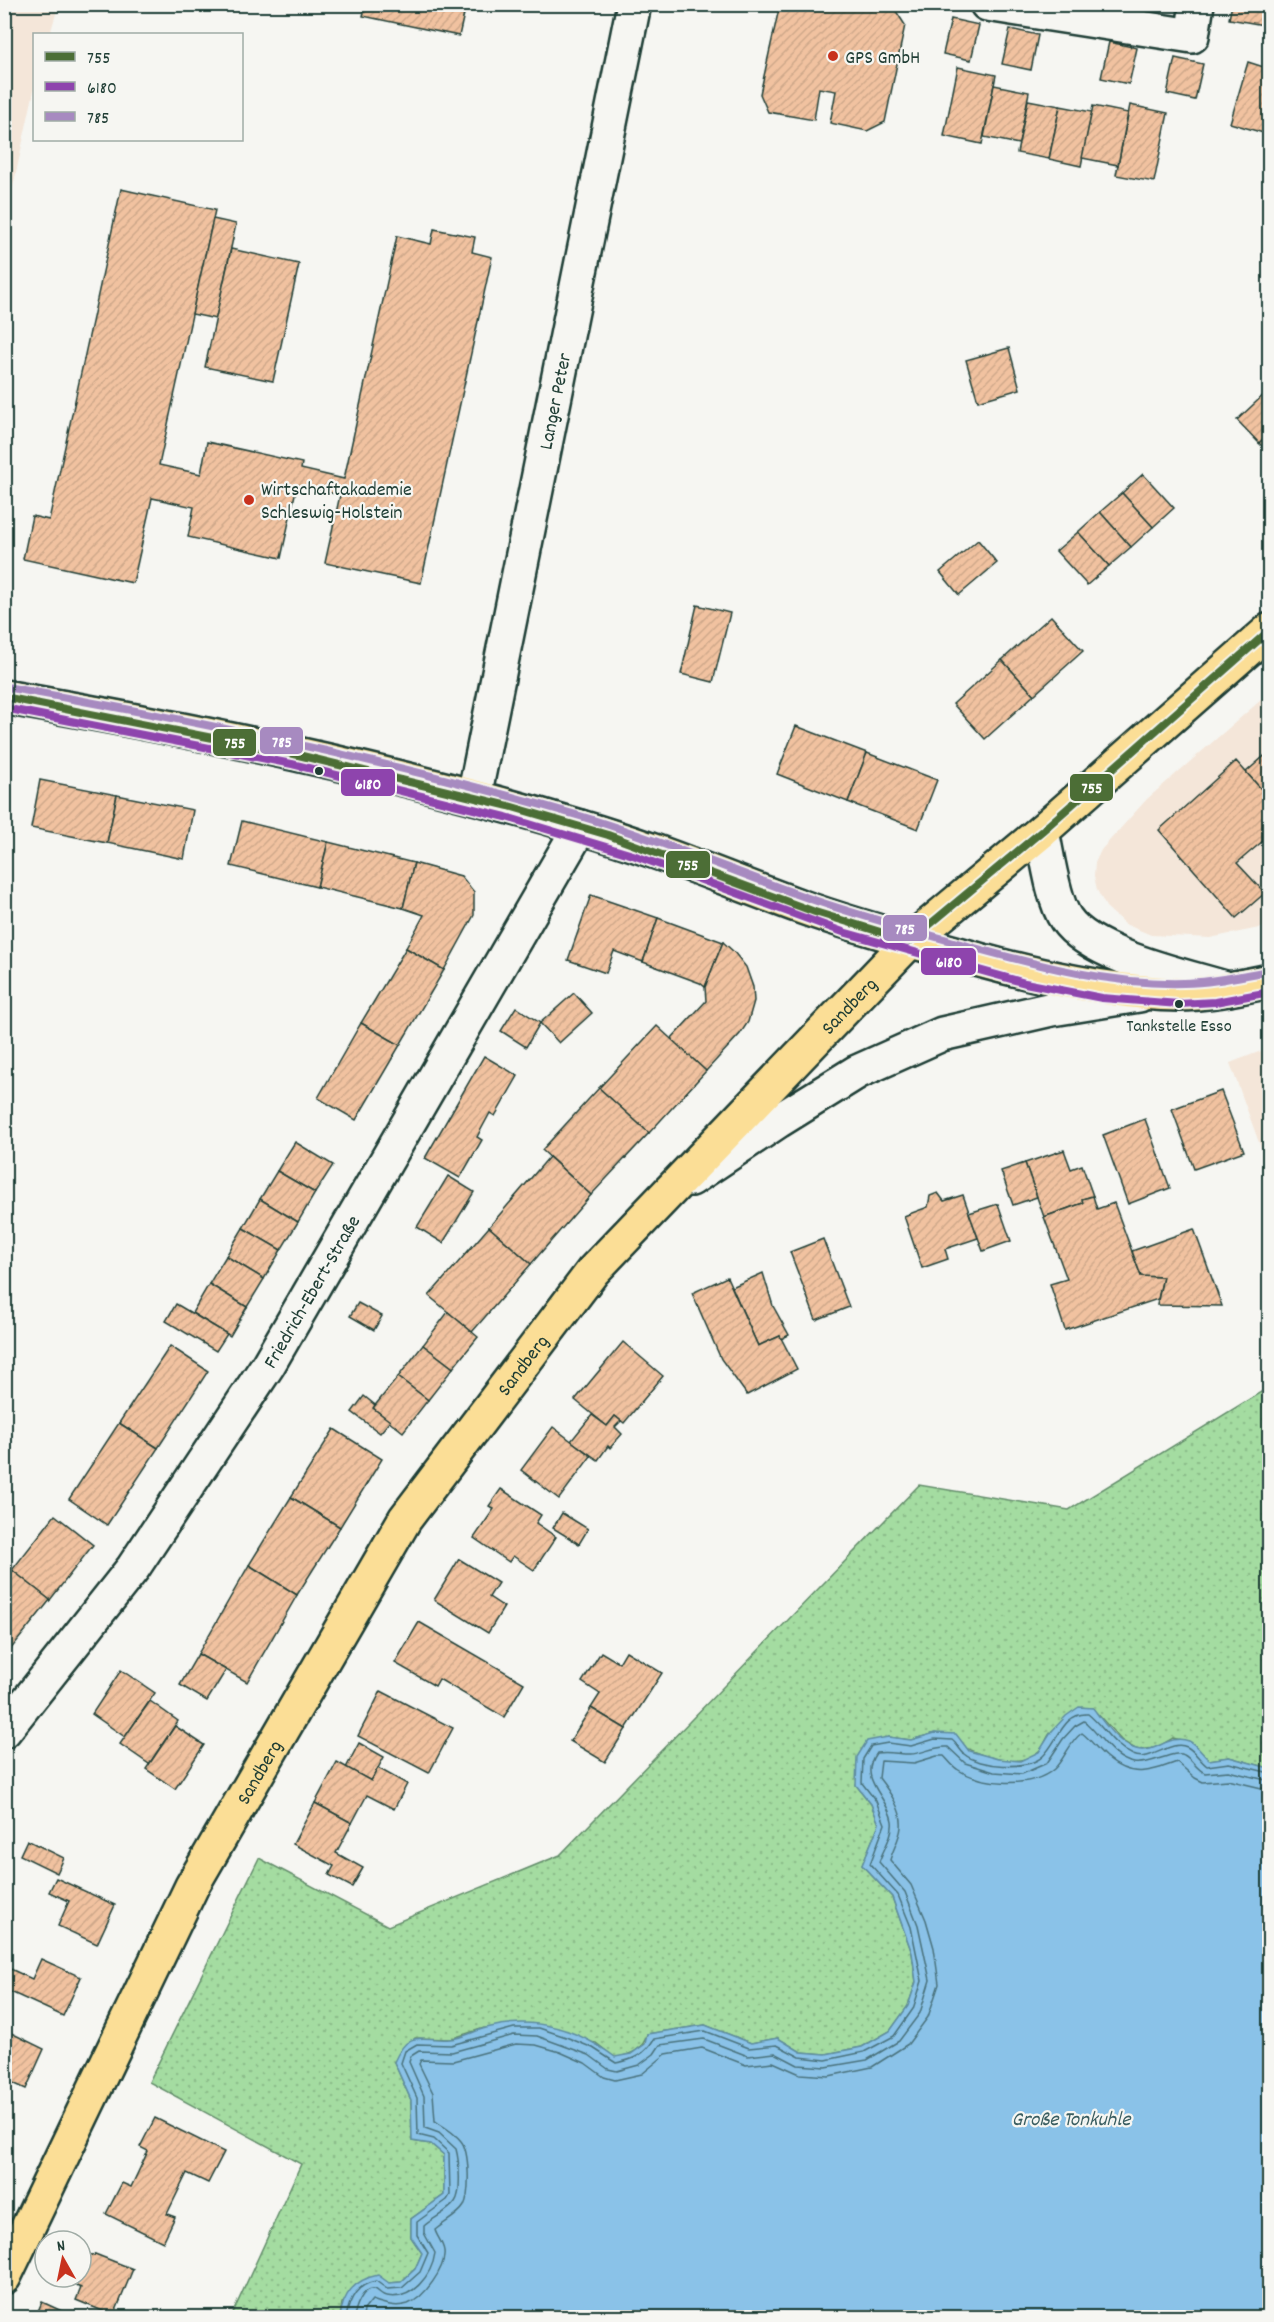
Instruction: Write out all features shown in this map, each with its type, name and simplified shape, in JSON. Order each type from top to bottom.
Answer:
[{"type":"main road","name":"Sandberg","points":[[4,2277],[192,1886],[405,1519],[593,1271],[910,941],[1042,831],[1269,630]]},
{"type":"main road","points":[[4,697],[233,739],[321,758],[474,797],[580,826],[662,853],[804,908],[910,941],[1044,977],[1154,993],[1182,994],[1228,989],[1269,981]]},
{"type":"street","name":"Langer Peter","points":[[474,797],[634,4]]},
{"type":"street","points":[[987,4],[1140,16],[1192,36],[1197,4]]},
{"type":"street","name":"Friedrich-Ebert-Straße","points":[[4,1731],[133,1568],[268,1365],[580,826]]},
{"type":"street","points":[[1042,831],[1057,899],[1065,918],[1073,927],[1106,950],[1121,957],[1228,989]]},
{"type":"street","points":[[664,1197],[778,1121],[857,1072],[942,1034],[1052,1009],[1154,993]]},
{"type":"shaded area","points":[[5,4],[58,4],[50,33],[33,33],[33,96],[5,223]]},
{"type":"shaded area","points":[[1269,693],[1269,926],[1210,938],[1151,935],[1125,924],[1106,907],[1097,890],[1094,876],[1095,863],[1101,850],[1147,799]]},
{"type":"shaded area","points":[[1270,1048],[1269,1170],[1230,1063]]},
{"type":"green space","points":[[1269,1387],[1269,1768],[1229,1757],[1209,1760],[1190,1742],[1173,1738],[1156,1748],[1137,1750],[1122,1741],[1092,1708],[1052,1731],[1039,1751],[1028,1758],[1016,1761],[1002,1760],[972,1751],[935,1733],[911,1740],[888,1737],[856,1785],[871,1804],[879,1824],[862,1865],[892,1897],[912,1953],[916,1982],[908,2006],[890,2031],[862,2047],[826,2054],[801,2052],[778,2038],[751,2043],[705,2025],[647,2034],[639,2048],[615,2058],[596,2043],[484,2028],[450,2039],[415,2038],[394,2062],[411,2100],[412,2141],[431,2144],[444,2155],[444,2195],[411,2219],[411,2237],[422,2253],[415,2269],[401,2282],[389,2283],[342,2303],[340,2317],[231,2317],[301,2164],[149,2082],[259,1858],[388,1926],[560,1855],[919,1485],[1069,1510]]},
{"type":"water","name":"Große Tonkuhle","points":[[1079,1707],[1093,1708],[1117,1738],[1136,1749],[1149,1749],[1181,1739],[1192,1742],[1209,1760],[1229,1757],[1269,1768],[1269,2317],[340,2317],[347,2295],[362,2280],[378,2275],[389,2283],[401,2282],[415,2269],[422,2253],[411,2237],[411,2219],[444,2195],[444,2155],[431,2144],[412,2141],[411,2100],[394,2062],[405,2044],[411,2040],[423,2038],[455,2038],[486,2028],[521,2023],[538,2024],[570,2032],[585,2038],[615,2057],[631,2054],[645,2044],[647,2034],[705,2025],[751,2043],[778,2038],[801,2052],[826,2054],[862,2047],[890,2031],[908,2006],[916,1982],[912,1953],[892,1897],[862,1865],[879,1824],[871,1804],[856,1785],[857,1757],[867,1741],[888,1737],[911,1740],[935,1733],[956,1734],[969,1751],[998,1759],[1020,1761],[1039,1752],[1052,1731],[1066,1716]]},
{"type":"building","points":[[366,4],[484,4],[483,9],[466,5],[459,36],[363,16]]},
{"type":"building","name":"GPS GmbH","points":[[780,4],[876,4],[894,8],[905,25],[885,122],[867,131],[830,123],[836,91],[819,88],[814,120],[768,112],[760,94]]},
{"type":"building","points":[[1232,4],[1270,4],[1270,26],[1229,19]]},
{"type":"building","points":[[951,19],[979,25],[971,60],[943,54]]},
{"type":"building","points":[[1010,29],[1038,35],[1031,70],[1002,64]]},
{"type":"building","points":[[1109,42],[1137,48],[1129,84],[1101,78]]},
{"type":"building","points":[[1175,58],[1203,64],[1195,100],[1167,94]]},
{"type":"building","points":[[1248,62],[1270,69],[1270,135],[1230,123]]},
{"type":"building","points":[[958,67],[996,75],[982,144],[944,136]]},
{"type":"building","points":[[994,85],[1029,92],[1019,144],[984,137]]},
{"type":"building","points":[[1028,100],[1060,106],[1049,159],[1017,153]]},
{"type":"building","points":[[1130,105],[1168,113],[1154,182],[1116,175]]},
{"type":"building","points":[[1060,106],[1092,112],[1081,166],[1049,159]]},
{"type":"building","points":[[1093,106],[1128,113],[1118,165],[1082,158]]},
{"type":"building","points":[[121,189],[215,210],[159,465],[201,474],[207,442],[302,463],[301,469],[344,479],[397,236],[431,244],[434,229],[475,237],[472,252],[492,257],[421,583],[325,563],[340,495],[297,485],[281,558],[188,537],[194,507],[152,498],[133,583],[23,559],[32,516],[49,520]]},
{"type":"building","points":[[213,219],[236,224],[216,319],[192,314]]},
{"type":"building","points":[[231,249],[299,264],[273,381],[205,367]]},
{"type":"building","points":[[1009,348],[1020,389],[978,401],[966,360]]},
{"type":"building","points":[[1270,389],[1270,433],[1259,443],[1237,420]]},
{"type":"building","points":[[1270,433],[1270,454],[1259,443]]},
{"type":"building","points":[[1143,474],[1174,508],[1153,527],[1122,493]]},
{"type":"building","points":[[1122,493],[1153,527],[1131,547],[1100,512]]},
{"type":"building","points":[[1100,512],[1131,547],[1109,566],[1078,532]]},
{"type":"building","points":[[1078,532],[1109,566],[1087,585],[1056,551]]},
{"type":"building","points":[[978,540],[997,563],[959,595],[940,572]]},
{"type":"building","points":[[697,605],[730,613],[713,682],[681,674]]},
{"type":"building","points":[[1051,616],[1083,651],[1034,695],[1002,660]]},
{"type":"building","points":[[1002,660],[1034,695],[985,739],[953,704]]},
{"type":"building","points":[[796,726],[867,753],[848,802],[777,774]]},
{"type":"building","points":[[1270,751],[1270,799],[1246,772]]},
{"type":"building","points":[[867,753],[937,780],[918,829],[848,802]]},
{"type":"building","points":[[1236,761],[1270,799],[1270,835],[1237,863],[1265,893],[1236,918],[1159,830]]},
{"type":"building","points":[[40,780],[117,795],[107,843],[31,828]]},
{"type":"building","points":[[117,795],[193,810],[184,859],[107,843]]},
{"type":"building","points":[[242,821],[328,842],[317,887],[231,866]]},
{"type":"building","points":[[328,842],[414,863],[403,908],[317,887]]},
{"type":"building","points":[[414,863],[461,876],[474,892],[474,915],[444,970],[406,948],[424,915],[403,908]]},
{"type":"building","points":[[591,895],[658,918],[643,962],[614,951],[606,973],[568,960]]},
{"type":"building","points":[[658,918],[723,942],[705,987],[700,983],[643,962]]},
{"type":"building","points":[[723,942],[746,967],[753,987],[754,1001],[748,1022],[740,1034],[706,1071],[671,1039],[706,1001],[705,987]]},
{"type":"building","points":[[406,948],[444,970],[400,1045],[361,1023]]},
{"type":"building","points":[[574,993],[592,1013],[559,1043],[540,1023]]},
{"type":"building","points":[[516,1007],[540,1023],[526,1047],[501,1031]]},
{"type":"building","points":[[361,1023],[400,1045],[356,1120],[318,1098]]},
{"type":"building","points":[[657,1026],[706,1071],[649,1133],[599,1088]]},
{"type":"building","points":[[484,1056],[518,1076],[495,1116],[490,1113],[477,1137],[482,1140],[460,1178],[425,1158]]},
{"type":"building","points":[[599,1088],[649,1133],[591,1195],[542,1150]]},
{"type":"building","points":[[1221,1091],[1244,1151],[1194,1169],[1172,1109]]},
{"type":"building","points":[[1145,1119],[1170,1188],[1128,1204],[1103,1135]]},
{"type":"building","points":[[295,1142],[333,1165],[315,1193],[277,1171]]},
{"type":"building","points":[[1064,1150],[1071,1169],[1082,1165],[1093,1196],[1082,1199],[1083,1203],[1044,1217],[1025,1163]]},
{"type":"building","points":[[549,1157],[591,1195],[531,1264],[489,1227]]},
{"type":"building","points":[[1025,1163],[1037,1197],[1013,1205],[1001,1171]]},
{"type":"building","points":[[277,1171],[315,1193],[298,1222],[260,1199]]},
{"type":"building","points":[[448,1176],[474,1192],[443,1243],[417,1227]]},
{"type":"building","points":[[938,1193],[944,1201],[963,1195],[978,1238],[945,1249],[948,1259],[922,1268],[904,1216],[928,1207],[930,1196]]},
{"type":"building","points":[[1093,1196],[1097,1209],[1114,1203],[1141,1276],[1163,1277],[1158,1299],[1065,1330],[1050,1284],[1067,1279],[1044,1217],[1083,1203],[1082,1199]]},
{"type":"building","points":[[260,1199],[298,1222],[281,1250],[243,1228]]},
{"type":"building","points":[[998,1204],[1011,1241],[983,1251],[969,1213]]},
{"type":"building","points":[[489,1227],[531,1264],[472,1332],[429,1296]]},
{"type":"building","points":[[243,1228],[281,1250],[264,1279],[226,1256]]},
{"type":"building","points":[[1194,1229],[1222,1306],[1157,1305],[1163,1277],[1141,1276],[1132,1251]]},
{"type":"building","points":[[823,1239],[849,1307],[816,1320],[790,1252]]},
{"type":"building","points":[[226,1256],[264,1279],[247,1307],[209,1284]]},
{"type":"building","points":[[763,1273],[773,1306],[789,1335],[781,1339],[780,1336],[758,1346],[732,1287]]},
{"type":"building","points":[[727,1277],[758,1346],[780,1336],[797,1369],[747,1395],[721,1359],[692,1293]]},
{"type":"building","points":[[209,1284],[247,1307],[230,1336],[192,1313]]},
{"type":"building","points":[[358,1303],[382,1316],[374,1330],[350,1316]]},
{"type":"building","points":[[176,1304],[227,1334],[216,1351],[166,1321]]},
{"type":"building","points":[[448,1312],[478,1337],[453,1368],[423,1345]]},
{"type":"building","points":[[623,1342],[663,1376],[624,1423],[615,1416],[607,1426],[575,1400]]},
{"type":"building","points":[[423,1345],[453,1368],[428,1400],[398,1377]]},
{"type":"building","points":[[170,1346],[208,1371],[158,1448],[119,1423]]},
{"type":"building","points":[[398,1377],[428,1400],[403,1432],[373,1408]]},
{"type":"building","points":[[364,1396],[375,1405],[373,1408],[390,1421],[380,1433],[352,1412]]},
{"type":"building","points":[[592,1415],[607,1426],[615,1416],[621,1421],[615,1427],[622,1434],[610,1448],[608,1446],[598,1460],[571,1441]]},
{"type":"building","points":[[119,1423],[158,1448],[107,1525],[69,1499]]},
{"type":"building","points":[[553,1427],[591,1456],[559,1499],[521,1470]]},
{"type":"building","points":[[334,1429],[382,1459],[340,1527],[291,1497]]},
{"type":"building","points":[[501,1489],[541,1515],[536,1523],[556,1537],[534,1570],[513,1556],[509,1562],[474,1538],[494,1509],[489,1506]]},
{"type":"building","points":[[291,1497],[340,1527],[297,1595],[249,1565]]},
{"type":"building","points":[[562,1513],[588,1529],[579,1544],[553,1528]]},
{"type":"building","points":[[55,1515],[93,1545],[50,1600],[12,1570]]},
{"type":"building","points":[[459,1559],[498,1583],[489,1597],[504,1607],[488,1633],[434,1600]]},
{"type":"building","points":[[249,1565],[297,1595],[247,1682],[198,1654]]},
{"type":"building","points":[[12,1570],[50,1600],[6,1655],[4,1579]]},
{"type":"building","points":[[419,1622],[524,1683],[504,1717],[439,1679],[435,1686],[395,1663]]},
{"type":"building","points":[[626,1651],[662,1673],[626,1729],[591,1708],[600,1694],[582,1682],[601,1652],[619,1663]]},
{"type":"building","points":[[198,1654],[226,1670],[207,1701],[180,1685]]},
{"type":"building","points":[[121,1670],[155,1693],[125,1737],[92,1714]]},
{"type":"building","points":[[381,1691],[453,1728],[429,1773],[358,1736]]},
{"type":"building","points":[[150,1701],[178,1721],[149,1764],[120,1744]]},
{"type":"building","points":[[591,1708],[626,1729],[605,1762],[570,1741]]},
{"type":"building","points":[[175,1726],[204,1745],[175,1789],[146,1769]]},
{"type":"building","points":[[359,1743],[384,1757],[371,1781],[346,1768]]},
{"type":"building","points":[[337,1762],[371,1781],[378,1768],[407,1784],[394,1809],[367,1795],[352,1823],[315,1803]]},
{"type":"building","points":[[315,1803],[352,1823],[336,1853],[363,1868],[352,1887],[329,1875],[334,1866],[293,1844]]},
{"type":"building","points":[[27,1840],[64,1858],[57,1873],[20,1855]]},
{"type":"building","points":[[56,1878],[115,1905],[97,1944],[58,1926],[69,1901],[49,1892]]},
{"type":"building","points":[[41,1959],[81,1977],[63,2016],[4,1989],[4,1966],[32,1979]]},
{"type":"building","points":[[5,2030],[44,2049],[26,2089],[4,2079]]},
{"type":"building","points":[[155,2118],[224,2152],[208,2183],[187,2173],[167,2214],[175,2217],[163,2242],[106,2214],[122,2183],[131,2187],[148,2151],[140,2147]]},
{"type":"building","points":[[95,2254],[133,2269],[115,2313],[110,2314],[76,2300],[81,2289],[93,2289],[93,2256]]},
{"type":"building","points":[[42,2302],[77,2318],[35,2318]]},
{"type":"transit line","name":"755","points":[[910,941],[1042,831],[1270,630]]},
{"type":"transit line","name":"785","points":[[6,687],[295,744],[509,796],[638,835],[808,898],[1023,961],[1077,973],[1157,983],[1205,982],[1268,971]]},
{"type":"transit line","name":"755","points":[[4,697],[294,754],[509,806],[608,835],[815,912],[910,941]]},
{"type":"transit line","name":"6180","points":[[4,708],[292,764],[506,817],[633,855],[843,932],[1025,983],[1102,998],[1179,1004],[1215,1002],[1270,992]]},
{"type":"place","name":"GPS GmbH","points":[[833,56]]},
{"type":"place","name":"Wirtschaftakademie Schleswig-Holstein","points":[[249,500]]},
{"type":"place","name":"Tankstelle Esso","points":[[1179,1004]]}]
